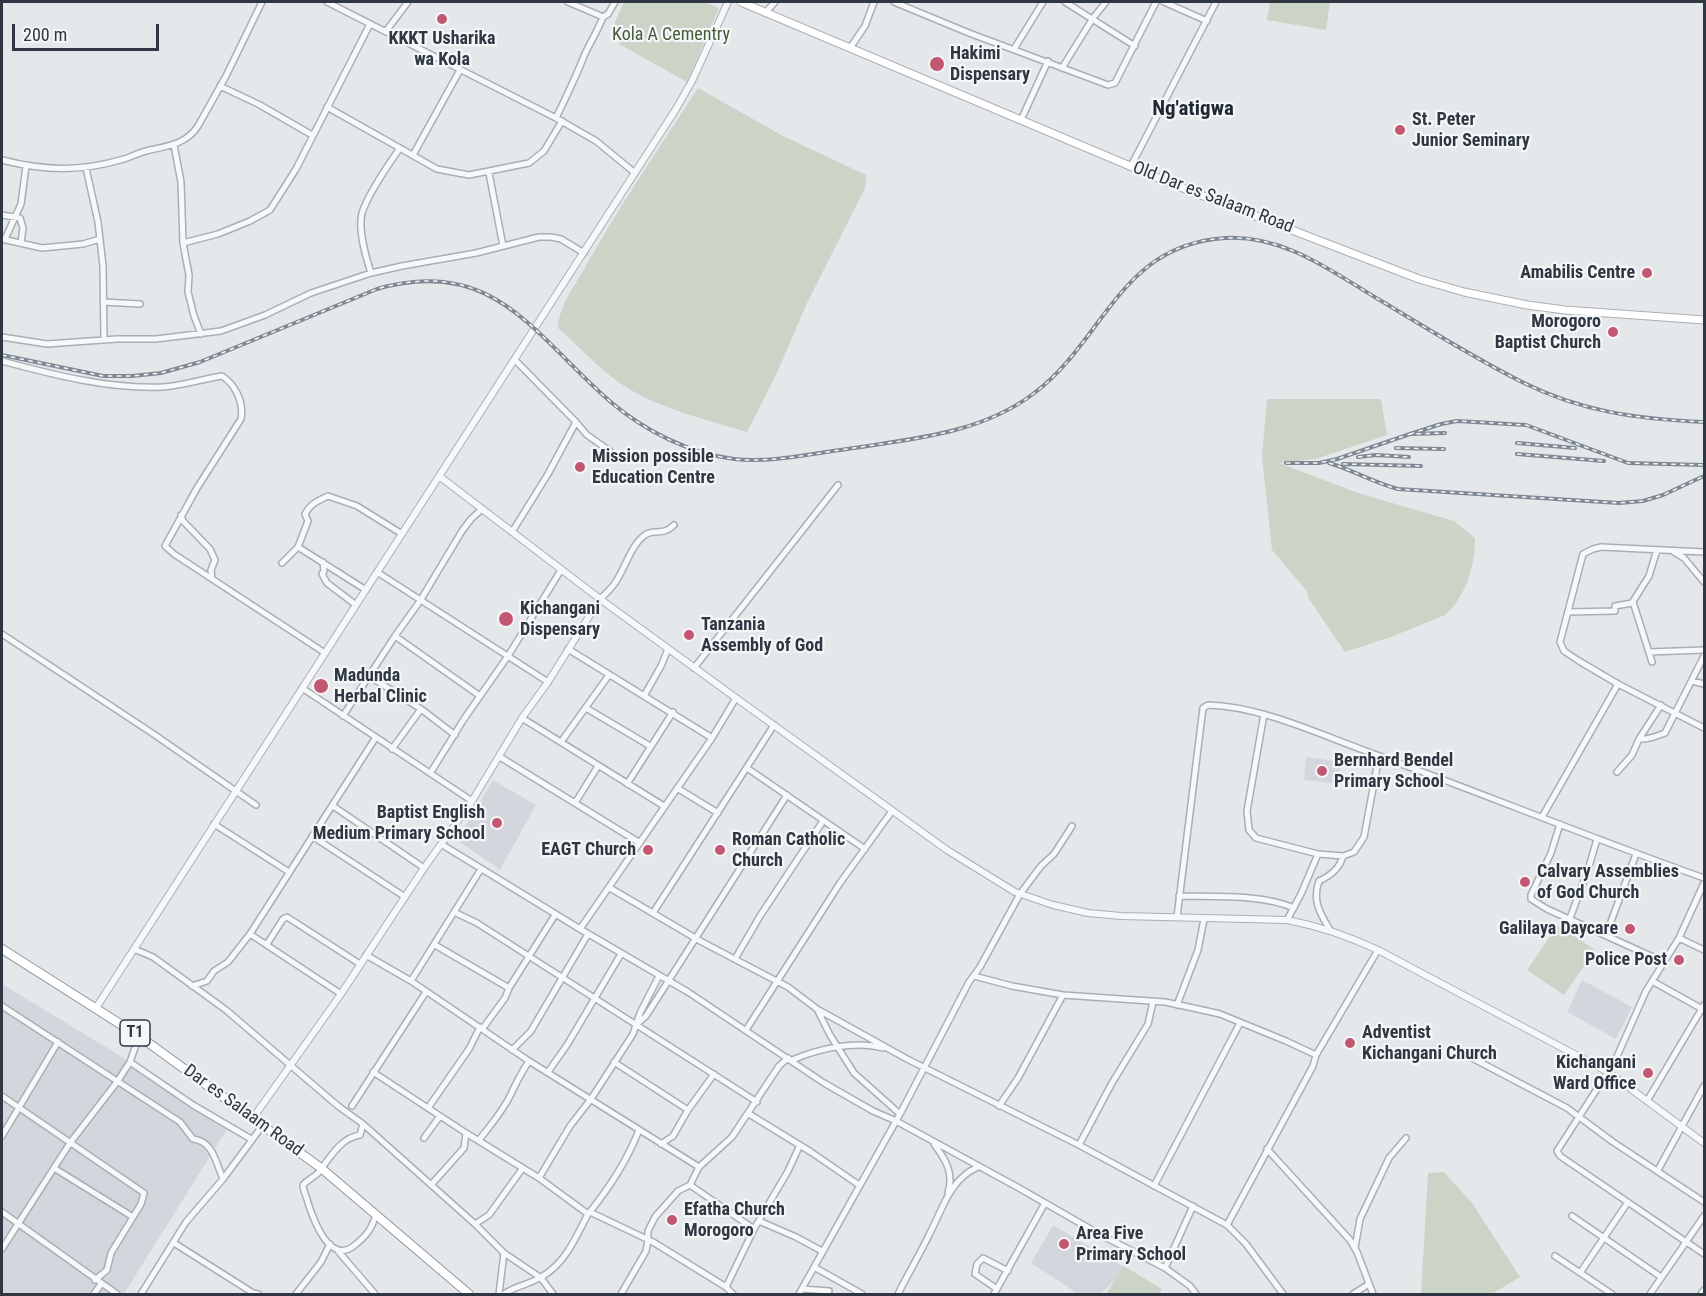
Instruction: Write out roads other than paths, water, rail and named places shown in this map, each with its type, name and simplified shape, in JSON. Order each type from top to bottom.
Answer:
[{"type":"highway","name":"Dar es Salaam Road","points":[[2,949],[139,1036],[263,1125],[321,1168],[469,1294]]},
{"type":"main road","name":"Old Dar es Salaam Road","points":[[741,2],[1175,185],[1419,279],[1527,305],[1704,320]]},
{"type":"street","points":[[2,160],[52,170],[86,168],[174,145],[194,132],[262,2]]},
{"type":"street","points":[[327,2],[559,120],[596,141],[635,173]]},
{"type":"street","points":[[341,9],[346,2]]},
{"type":"street","points":[[386,31],[408,2]]},
{"type":"street","points":[[568,2],[603,16]]},
{"type":"street","points":[[327,107],[447,173],[469,175],[489,173],[529,163],[538,157],[550,141],[572,82],[582,66],[583,58],[603,16],[608,14],[615,2]]},
{"type":"street","points":[[96,1008],[585,253],[692,81],[728,2]]},
{"type":"street","points":[[765,13],[775,2]]},
{"type":"street","points":[[850,48],[865,26],[874,2]]},
{"type":"street","points":[[894,2],[1108,85],[1115,83],[1156,2]]},
{"type":"street","points":[[1014,49],[1043,2]]},
{"type":"street","points":[[1065,2],[1135,46]]},
{"type":"street","points":[[1062,68],[1093,18],[1106,2]]},
{"type":"street","points":[[1164,2],[1207,21]]},
{"type":"street","points":[[1131,166],[1216,2]]},
{"type":"street","points":[[183,243],[218,234],[270,210],[292,175],[370,24]]},
{"type":"street","points":[[1021,120],[1048,61]]},
{"type":"street","points":[[413,155],[460,70]]},
{"type":"street","points":[[220,86],[260,105],[312,135]]},
{"type":"street","points":[[174,145],[181,182],[183,243],[189,275],[188,292],[201,334]]},
{"type":"street","points":[[371,273],[364,248],[362,214],[381,177],[402,149],[419,145]]},
{"type":"street","points":[[26,166],[22,201],[3,239],[42,248],[83,244],[100,239]]},
{"type":"street","points":[[86,168],[100,239],[104,340]]},
{"type":"street","points":[[489,173],[503,246]]},
{"type":"street","points":[[2,215],[20,218],[22,222],[21,243]]},
{"type":"street","points":[[2,337],[47,345],[104,340],[156,339],[221,332],[266,315],[311,293],[371,273],[539,237],[561,239],[585,253]]},
{"type":"street","points":[[103,302],[140,304]]},
{"type":"street","points":[[514,360],[587,435],[610,451]]},
{"type":"street","points":[[2,361],[56,376],[139,387],[176,386],[222,376],[229,381],[239,399],[241,419],[181,515],[165,546],[325,653]]},
{"type":"street","points":[[512,532],[576,422]]},
{"type":"street","points":[[571,434],[587,435]]},
{"type":"street","points":[[439,476],[600,599],[892,811],[976,870],[1020,894],[1078,911],[1120,916],[1287,920],[1330,930],[1378,950],[1597,1065],[1617,1077],[1704,1143]]},
{"type":"street","points":[[694,668],[838,485]]},
{"type":"street","points":[[282,562],[298,547],[308,521],[305,514],[308,509],[314,502],[321,501],[328,496],[357,506],[402,534]]},
{"type":"street","points":[[343,716],[420,602],[462,531],[482,509]]},
{"type":"street","points":[[181,515],[183,521],[213,554],[215,560],[211,570],[212,579]]},
{"type":"street","points":[[253,1118],[292,1065],[424,868],[472,801],[522,718],[548,682],[600,599],[617,580],[631,553],[645,535],[650,532],[668,531],[674,525]]},
{"type":"street","points":[[298,547],[366,590]]},
{"type":"street","points":[[1704,552],[1601,547],[1583,554],[1560,642],[1564,651],[1618,684],[1704,728]]},
{"type":"street","points":[[1568,612],[1615,611],[1615,606],[1633,602],[1649,576],[1656,550]]},
{"type":"street","points":[[1672,551],[1684,558],[1704,582]]},
{"type":"street","points":[[323,562],[324,580],[356,605]]},
{"type":"street","points":[[431,772],[508,656],[561,570]]},
{"type":"street","points":[[377,572],[420,602],[548,682]]},
{"type":"street","points":[[1633,602],[1652,662]]},
{"type":"street","points":[[2,634],[152,733],[256,806]]},
{"type":"street","points":[[395,636],[480,696]]},
{"type":"street","points":[[568,649],[712,738]]},
{"type":"street","points":[[644,696],[668,649]]},
{"type":"street","points":[[1649,652],[1704,650]]},
{"type":"street","points":[[1639,739],[1665,733],[1704,656]]},
{"type":"street","points":[[561,742],[609,675]]},
{"type":"street","points":[[369,676],[421,709],[455,735]]},
{"type":"street","points":[[1692,681],[1704,684]]},
{"type":"street","points":[[1542,817],[1618,684]]},
{"type":"street","points":[[302,688],[472,801]]},
{"type":"street","points":[[580,929],[712,738],[736,698]]},
{"type":"street","points":[[1177,917],[1203,708],[1208,705],[1263,714],[1704,878]]},
{"type":"street","points":[[1617,772],[1632,755],[1639,739],[1661,705]]},
{"type":"street","points":[[586,708],[650,746]]},
{"type":"street","points":[[392,749],[421,709]]},
{"type":"street","points":[[627,784],[673,712]]},
{"type":"street","points":[[1263,714],[1247,812],[1249,830],[1256,838],[1318,854],[1343,856],[1354,852],[1363,841],[1379,756]]},
{"type":"street","points":[[522,718],[664,806]]},
{"type":"street","points":[[653,913],[774,725]]},
{"type":"street","points":[[192,986],[207,981],[214,971],[228,962],[250,934],[376,737]]},
{"type":"street","points":[[500,757],[640,843]]},
{"type":"street","points":[[574,803],[598,766]]},
{"type":"street","points":[[747,768],[865,849]]},
{"type":"street","points":[[677,788],[718,813]]},
{"type":"street","points":[[637,1024],[646,1016],[787,795]]},
{"type":"street","points":[[333,806],[424,868]]},
{"type":"street","points":[[746,1030],[840,884],[892,811]]},
{"type":"street","points":[[735,958],[823,821]]},
{"type":"street","points":[[214,824],[289,872]]},
{"type":"street","points":[[1560,824],[1551,853],[1530,896],[1542,906],[1664,962]]},
{"type":"street","points":[[800,1292],[1020,894],[1041,866],[1054,854],[1072,826]]},
{"type":"street","points":[[312,836],[405,897]]},
{"type":"street","points":[[1570,918],[1597,839]]},
{"type":"street","points":[[441,844],[555,915],[688,992],[824,1083],[873,1112],[896,1121],[1098,1234],[1165,1268],[1190,1286],[1196,1294]]},
{"type":"street","points":[[1287,920],[1318,854]]},
{"type":"street","points":[[1606,935],[1636,854]]},
{"type":"street","points":[[1330,930],[1316,906],[1318,885],[1319,881],[1327,878],[1338,868],[1343,856]]},
{"type":"street","points":[[411,981],[481,869]]},
{"type":"street","points":[[1704,883],[1679,938],[1636,1011],[1615,1061],[1580,1117],[1557,1148],[1557,1153],[1704,1254]]},
{"type":"street","points":[[1303,889],[1318,885]]},
{"type":"street","points":[[610,888],[800,994],[817,1009],[923,1068],[1079,1145],[1227,1226],[1246,1244],[1283,1294]]},
{"type":"street","points":[[1179,896],[1254,899],[1285,904],[1294,908]]},
{"type":"street","points":[[454,912],[477,923],[757,1102]]},
{"type":"street","points":[[428,1108],[481,1028],[505,998],[555,915]]},
{"type":"street","points":[[267,944],[287,917],[360,964]]},
{"type":"street","points":[[1177,1005],[1198,950],[1204,919]]},
{"type":"street","points":[[250,934],[341,994]]},
{"type":"street","points":[[512,1050],[531,1030],[588,934]]},
{"type":"street","points":[[1679,938],[1704,950]]},
{"type":"street","points":[[435,945],[509,988]]},
{"type":"street","points":[[134,949],[153,957],[226,1010],[338,1106],[363,1124],[476,1224],[504,1253],[541,1278],[553,1294]]},
{"type":"street","points":[[1227,1226],[1313,1066],[1316,1055],[1378,950]]},
{"type":"street","points":[[548,1072],[567,1046],[621,954]]},
{"type":"street","points":[[366,955],[411,981],[529,1061],[699,1167]]},
{"type":"street","points":[[539,1178],[570,1126],[591,1099],[633,1034],[640,1013],[659,976]]},
{"type":"street","points":[[974,976],[1012,986],[1063,995],[1153,1002],[1220,1014],[1316,1055]]},
{"type":"street","points":[[1647,1101],[1704,1008],[1652,981]]},
{"type":"street","points":[[352,1106],[426,992]]},
{"type":"street","points":[[999,1106],[1018,1078],[1063,995]]},
{"type":"street","points":[[1079,1145],[1112,1083],[1148,1024],[1153,1002]]},
{"type":"street","points":[[2,1006],[180,1122],[193,1138],[197,1138],[212,1148],[223,1179]]},
{"type":"street","points":[[817,1009],[824,1025],[854,1073],[900,1114]]},
{"type":"street","points":[[1154,1185],[1240,1023]]},
{"type":"street","points":[[2,1249],[70,1143],[130,1062],[139,1036]]},
{"type":"street","points":[[2,1136],[58,1042]]},
{"type":"street","points":[[621,1294],[646,1251],[648,1232],[659,1212],[678,1191],[690,1185],[699,1167],[732,1137],[779,1066],[790,1059],[838,1047],[875,1046],[894,1051]]},
{"type":"street","points":[[1455,1049],[1517,1080],[1580,1117],[1613,1142],[1704,1202]]},
{"type":"street","points":[[479,1140],[498,1115],[510,1096],[516,1079],[529,1061]]},
{"type":"street","points":[[1597,1065],[1603,1066],[1615,1061]]},
{"type":"street","points":[[1615,1061],[1617,1077]]},
{"type":"street","points":[[130,1062],[193,1105],[251,1139]]},
{"type":"street","points":[[614,1062],[688,1110]]},
{"type":"street","points":[[373,1072],[539,1178],[589,1213],[684,1259],[733,1294]]},
{"type":"street","points":[[661,1144],[673,1136],[688,1110],[714,1074]]},
{"type":"street","points":[[1658,1170],[1704,1086]]},
{"type":"street","points":[[2,1096],[142,1190],[145,1195],[111,1253],[107,1270],[95,1280]]},
{"type":"street","points":[[749,1114],[859,1185]]},
{"type":"street","points":[[424,1138],[440,1116]]},
{"type":"street","points":[[363,1124],[360,1135],[350,1137],[331,1154],[316,1174],[306,1181],[303,1189],[319,1232],[375,1294]]},
{"type":"street","points":[[141,1294],[186,1222],[223,1179],[263,1125]]},
{"type":"street","points":[[504,1253],[501,1294],[541,1278],[565,1257],[589,1213],[609,1188],[629,1155],[639,1130]]},
{"type":"street","points":[[431,1185],[464,1148],[466,1133]]},
{"type":"street","points":[[1355,1248],[1360,1219],[1389,1158],[1406,1138]]},
{"type":"street","points":[[898,1294],[931,1232],[950,1184],[949,1169],[931,1140]]},
{"type":"street","points":[[726,1287],[753,1229],[800,1145]]},
{"type":"street","points":[[1267,1149],[1345,1234],[1355,1248],[1373,1294]]},
{"type":"street","points":[[946,1197],[965,1174],[978,1167]]},
{"type":"street","points":[[54,1168],[133,1217]]},
{"type":"street","points":[[476,1224],[489,1215],[522,1169]]},
{"type":"street","points":[[690,1185],[753,1229]]},
{"type":"street","points":[[1580,1273],[1628,1202]]},
{"type":"street","points":[[1008,1271],[983,1258],[977,1264],[975,1274],[996,1292],[1008,1271],[1045,1203]]},
{"type":"street","points":[[1165,1268],[1193,1206]]},
{"type":"street","points":[[2,1212],[117,1294]]},
{"type":"street","points":[[338,1251],[348,1250],[370,1232],[376,1215]]},
{"type":"street","points":[[1572,1216],[1661,1277]]},
{"type":"street","points":[[1650,1294],[1704,1216]]},
{"type":"street","points":[[759,1221],[822,1251]]},
{"type":"street","points":[[174,1243],[255,1294]]},
{"type":"street","points":[[296,1294],[321,1262],[330,1244]]},
{"type":"street","points":[[1554,1256],[1612,1294]]},
{"type":"street","points":[[814,1267],[862,1294]]},
{"type":"street","points":[[94,1294],[101,1284]]},
{"type":"street","points":[[1353,1294],[1369,1284]]},
{"type":"street","points":[[1185,1294],[1190,1286]]},
{"type":"street","points":[[1701,1294],[1704,1290]]},
{"type":"street","points":[[800,1292],[829,1291]]},
{"type":"railway","points":[[2,355],[103,376],[161,373],[200,362],[377,289],[418,281],[453,283],[483,293],[510,308],[612,403],[654,432],[669,440],[718,456],[748,460],[777,459],[920,438],[991,418],[1033,394],[1058,372],[1116,298],[1137,276],[1161,257],[1190,244],[1226,238],[1268,242],[1306,257],[1467,352],[1544,392],[1611,412],[1656,419],[1704,422]]},
{"type":"railway","points":[[1410,434],[1457,421],[1526,425],[1628,463],[1704,465]]},
{"type":"railway","points":[[1286,463],[1319,463],[1410,434],[1445,433]]},
{"type":"railway","points":[[1517,443],[1575,448]]},
{"type":"railway","points":[[1396,448],[1444,449]]},
{"type":"railway","points":[[1517,454],[1604,461]]},
{"type":"railway","points":[[1358,457],[1376,455],[1409,457]]},
{"type":"railway","points":[[1329,463],[1398,489],[1619,503],[1643,501],[1663,495],[1704,476]]},
{"type":"railway","points":[[1343,464],[1421,466]]},
{"type":"place","name":"KKKT Usharika wa Kola","points":[[442,19]]},
{"type":"place","name":"Hakimi Dispensary","points":[[937,64]]},
{"type":"place","name":"St. Peter Junior Seminary","points":[[1400,130]]},
{"type":"place","name":"Amabilis Centre","points":[[1647,273]]},
{"type":"place","name":"Morogoro Baptist Church","points":[[1613,332]]},
{"type":"place","name":"Mission possible Education Centre","points":[[580,467]]},
{"type":"place","name":"Kichangani Dispensary","points":[[506,619]]},
{"type":"place","name":"Tanzania Assembly of God","points":[[689,635]]},
{"type":"place","name":"Madunda Herbal Clinic","points":[[321,686]]},
{"type":"place","name":"Bernhard Bendel Primary School","points":[[1322,771]]},
{"type":"place","name":"Baptist English Medium Primary School","points":[[497,823]]},
{"type":"place","name":"EAGT Church","points":[[648,850]]},
{"type":"place","name":"Roman Catholic Church","points":[[720,850]]},
{"type":"place","name":"Calvary Assemblies of God Church","points":[[1525,882]]},
{"type":"place","name":"Galilaya Daycare","points":[[1630,929]]},
{"type":"place","name":"Police Post","points":[[1679,960]]},
{"type":"place","name":"Adventist Kichangani Church","points":[[1350,1043]]},
{"type":"place","name":"Kichangani Ward Office","points":[[1648,1073]]},
{"type":"place","name":"Efatha Church Morogoro","points":[[672,1220]]},
{"type":"place","name":"Area Five Primary School","points":[[1064,1244]]},
{"type":"district","name":"Ng'atigwa","points":[[1193,110]]},
{"type":"park label","name":"Kola A Cementry","points":[[671,35]]}]
